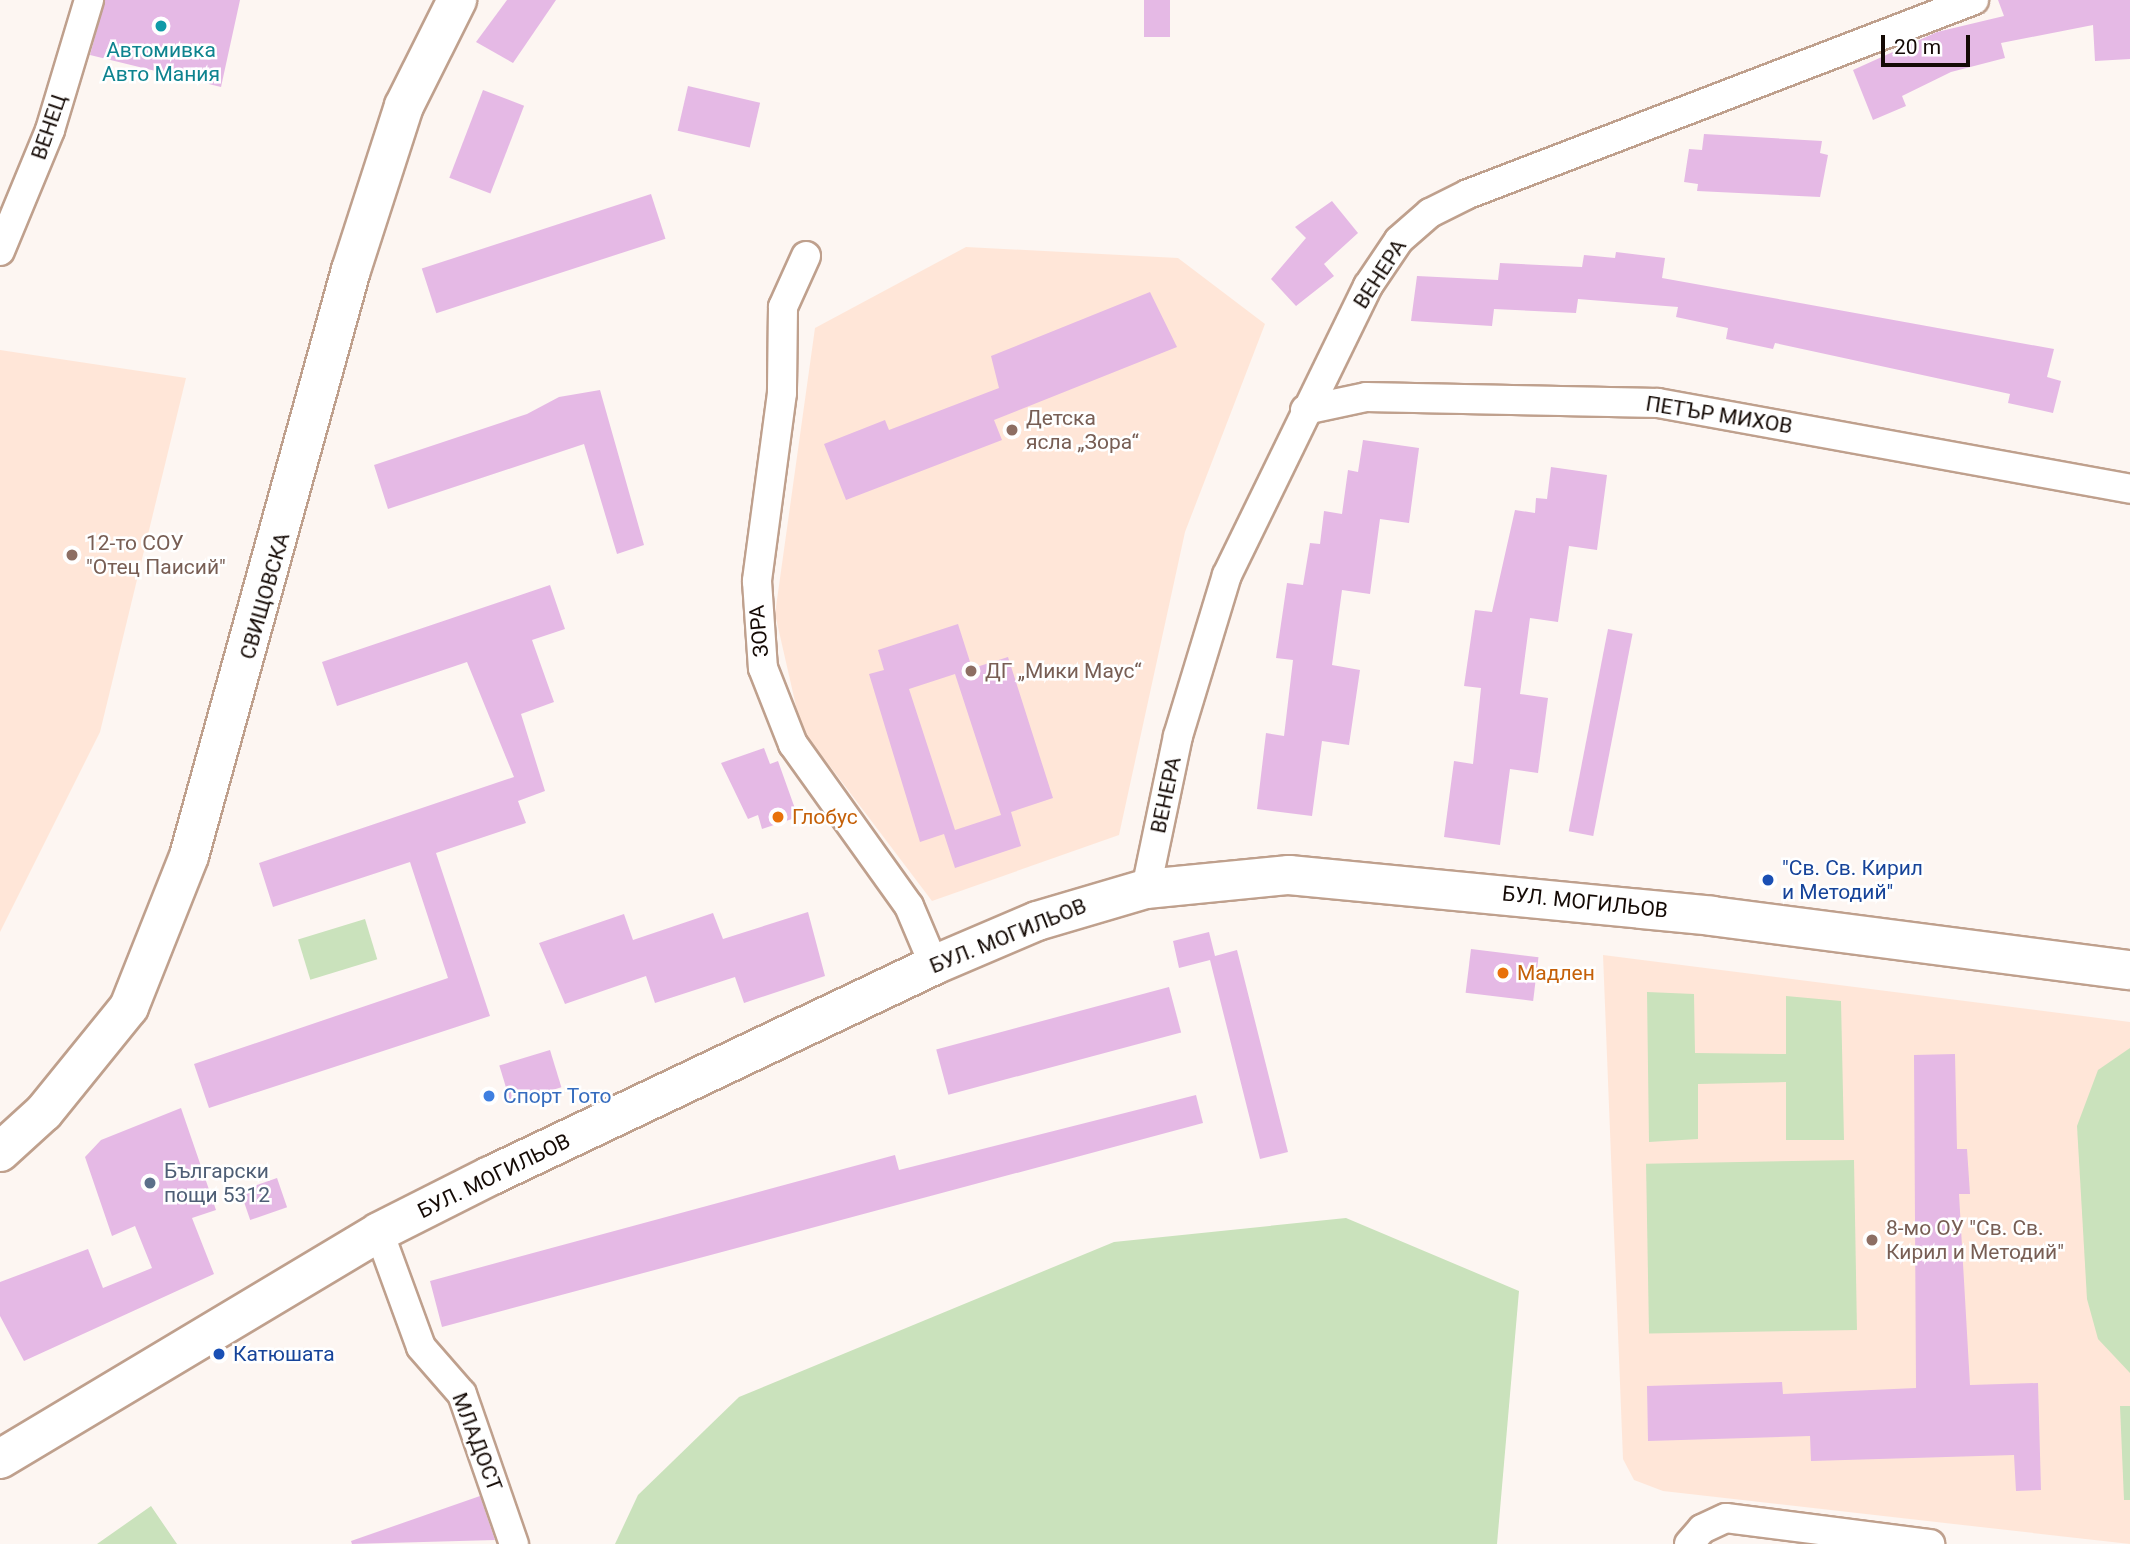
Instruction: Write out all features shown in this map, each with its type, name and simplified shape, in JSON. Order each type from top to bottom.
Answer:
[{"type":"street","name":"ВЕНЕЦ","points":[[0,251],[50,130],[89,0]]},
{"type":"street","name":"СВИЩОВСКА","points":[[0,1152],[44,1112],[129,1007],[184,869],[301,470],[351,270],[404,106],[457,0]]},
{"type":"street","name":"ВЕНЕРА","points":[[1146,889],[1178,736],[1227,575],[1305,410],[1399,240],[1430,213],[1468,194],[1974,0]]},
{"type":"street","name":"ЗОРА","points":[[806,256],[783,307],[782,393],[757,581],[762,668],[793,744],[909,906],[934,965]]},
{"type":"street","name":"ПЕТЪР МИХОВ","points":[[1305,410],[1366,397],[1658,403],[2130,489]]},
{"type":"street","name":"БУЛ. МОГИЛЬОВ","points":[[0,1459],[379,1232],[934,965],[1037,921],[1146,889],[1289,875],[1657,909],[2130,970]]},
{"type":"street","name":"МЛАДОСТ","points":[[379,1232],[421,1346],[462,1394],[514,1544]]},
{"type":"street","points":[[1689,1544],[1702,1529],[1726,1518],[1930,1544]]},
{"type":"shaded area","points":[[966,247],[1178,258],[1265,324],[1185,532],[1119,835],[932,901],[801,728],[775,614],[815,328]]},
{"type":"shaded area","name":"12-то СОУ \"Отец Паисий\"","points":[[0,350],[186,378],[100,732],[0,932]]},
{"type":"shaded area","name":"8-мо ОУ \"Св. Св. Кирил и Методий\"","points":[[1603,955],[2130,1022],[2130,1544],[1663,1491],[1634,1480],[1623,1459]]},
{"type":"green space","points":[[365,919],[377,959],[310,980],[298,939]]},
{"type":"green space","points":[[1647,992],[1694,994],[1695,1053],[1786,1054],[1786,996],[1841,1001],[1844,1140],[1786,1140],[1786,1082],[1698,1084],[1698,1139],[1649,1142]]},
{"type":"green space","points":[[2130,1048],[2130,1373],[2098,1339],[2087,1299],[2077,1126],[2098,1070]]},
{"type":"green space","points":[[1854,1160],[1857,1330],[1649,1334],[1646,1164]]},
{"type":"green space","points":[[1346,1218],[1519,1291],[1497,1544],[615,1544],[638,1495],[739,1397],[1114,1242]]},
{"type":"green space","points":[[2120,1406],[2130,1406],[2130,1500],[2124,1500]]},
{"type":"green space","points":[[151,1506],[177,1544],[97,1544],[144,1511]]},
{"type":"building","name":"Автомивка Авто Мания","points":[[105,0],[240,0],[221,87],[90,55]]},
{"type":"building","points":[[507,0],[556,0],[513,63],[476,42]]},
{"type":"building","points":[[1144,0],[1170,0],[1170,37],[1144,37]]},
{"type":"building","points":[[1998,0],[2130,0],[2130,59],[2095,61],[2093,25],[2001,43],[2005,58],[1951,72],[1902,96],[1906,106],[1873,120],[1853,70],[1937,32],[2004,16]]},
{"type":"building","points":[[688,86],[760,103],[750,147],[678,131]]},
{"type":"building","points":[[483,90],[524,106],[490,194],[449,178]]},
{"type":"building","points":[[1704,134],[1822,141],[1820,153],[1828,155],[1820,197],[1697,191],[1698,184],[1684,182],[1689,149],[1702,150]]},
{"type":"building","points":[[651,194],[666,239],[436,313],[422,268]]},
{"type":"building","points":[[1332,201],[1358,233],[1324,264],[1334,276],[1296,306],[1271,279],[1306,238],[1295,227]]},
{"type":"building","points":[[1616,252],[1665,258],[1662,278],[2054,349],[2047,377],[2061,381],[2053,413],[2008,403],[2010,394],[1775,343],[1773,349],[1726,339],[1728,328],[1676,317],[1678,307],[1578,299],[1576,313],[1494,309],[1492,326],[1411,321],[1417,276],[1498,280],[1500,263],[1582,267],[1584,255],[1615,258]]},
{"type":"building","points":[[1150,292],[1177,347],[994,420],[1002,440],[846,500],[824,444],[885,420],[889,430],[999,388],[991,356]]},
{"type":"building","points":[[600,390],[644,545],[617,554],[584,444],[388,509],[374,465],[527,414],[559,397]]},
{"type":"building","points":[[1363,440],[1419,448],[1409,523],[1380,519],[1370,594],[1342,590],[1332,665],[1360,670],[1349,745],[1322,741],[1312,816],[1257,809],[1266,733],[1284,736],[1293,660],[1276,658],[1287,583],[1303,585],[1310,543],[1320,544],[1324,511],[1342,514],[1348,470],[1358,472]]},
{"type":"building","points":[[1551,467],[1607,475],[1597,550],[1569,546],[1558,622],[1530,618],[1520,694],[1548,698],[1538,773],[1510,769],[1500,845],[1444,837],[1454,761],[1473,764],[1481,688],[1464,686],[1475,610],[1492,612],[1515,510],[1535,513],[1536,498],[1547,499]]},
{"type":"building","points":[[550,585],[565,629],[532,640],[554,702],[521,714],[545,791],[518,801],[526,823],[436,853],[490,1016],[209,1108],[194,1064],[448,978],[410,862],[273,907],[259,863],[514,777],[467,662],[337,706],[322,662]]},
{"type":"building","points":[[958,624],[972,668],[967,670],[1008,657],[1053,798],[1011,812],[1021,846],[955,868],[944,834],[920,842],[869,674],[884,670],[878,650]],"holes":[[[955,674],[1001,815],[955,830],[909,689]]]},
{"type":"building","points":[[1608,629],[1633,634],[1593,836],[1569,831]]},
{"type":"building","points":[[764,748],[770,764],[778,761],[798,817],[762,829],[758,815],[748,819],[721,763]]},
{"type":"building","points":[[808,912],[825,976],[744,1003],[735,977],[655,1003],[646,976],[565,1004],[539,943],[624,914],[633,940],[713,913],[723,939]]},
{"type":"building","points":[[1209,932],[1215,956],[1237,950],[1288,1152],[1260,1159],[1210,960],[1179,968],[1173,941]]},
{"type":"building","name":"Мадлен","points":[[1471,949],[1538,957],[1533,1001],[1466,993]]},
{"type":"building","points":[[1169,987],[1181,1032],[948,1095],[936,1049]]},
{"type":"building","points":[[550,1050],[561,1087],[511,1103],[499,1065]]},
{"type":"building","points":[[1955,1054],[1957,1149],[1967,1149],[1970,1194],[1959,1194],[1970,1385],[2038,1383],[2041,1490],[2016,1491],[2014,1455],[1811,1461],[1810,1436],[1648,1441],[1647,1386],[1782,1382],[1783,1394],[1916,1388],[1914,1055]]},
{"type":"building","points":[[1196,1095],[1203,1123],[442,1327],[430,1281],[895,1155],[899,1170]]},
{"type":"building","points":[[181,1108],[216,1210],[192,1218],[214,1274],[24,1361],[0,1316],[0,1282],[88,1249],[103,1288],[152,1268],[135,1226],[112,1236],[85,1157],[101,1140]]},
{"type":"building","points":[[277,1178],[287,1207],[250,1220],[240,1191]]},
{"type":"building","points":[[480,1496],[495,1540],[352,1544],[351,1541]]},
{"type":"place","name":"Автомивка Авто Мания","points":[[161,26]]},
{"type":"place","name":"Детска ясла „Зора“","points":[[1012,430]]},
{"type":"place","name":"12-то СОУ \"Отец Паисий\"","points":[[72,555]]},
{"type":"place","name":"ДГ „Мики Маус“","points":[[971,671]]},
{"type":"place","name":"Глобус","points":[[778,817]]},
{"type":"place","name":"\"Св. Св. Кирил и Методий\"","points":[[1768,880]]},
{"type":"place","name":"Мадлен","points":[[1503,973]]},
{"type":"place","name":"Спорт Тото","points":[[489,1096]]},
{"type":"place","name":"Български пощи 5312","points":[[150,1183]]},
{"type":"place","name":"8-мо ОУ \"Св. Св. Кирил и Методий\"","points":[[1872,1240]]},
{"type":"place","name":"Катюшата","points":[[219,1354]]}]
